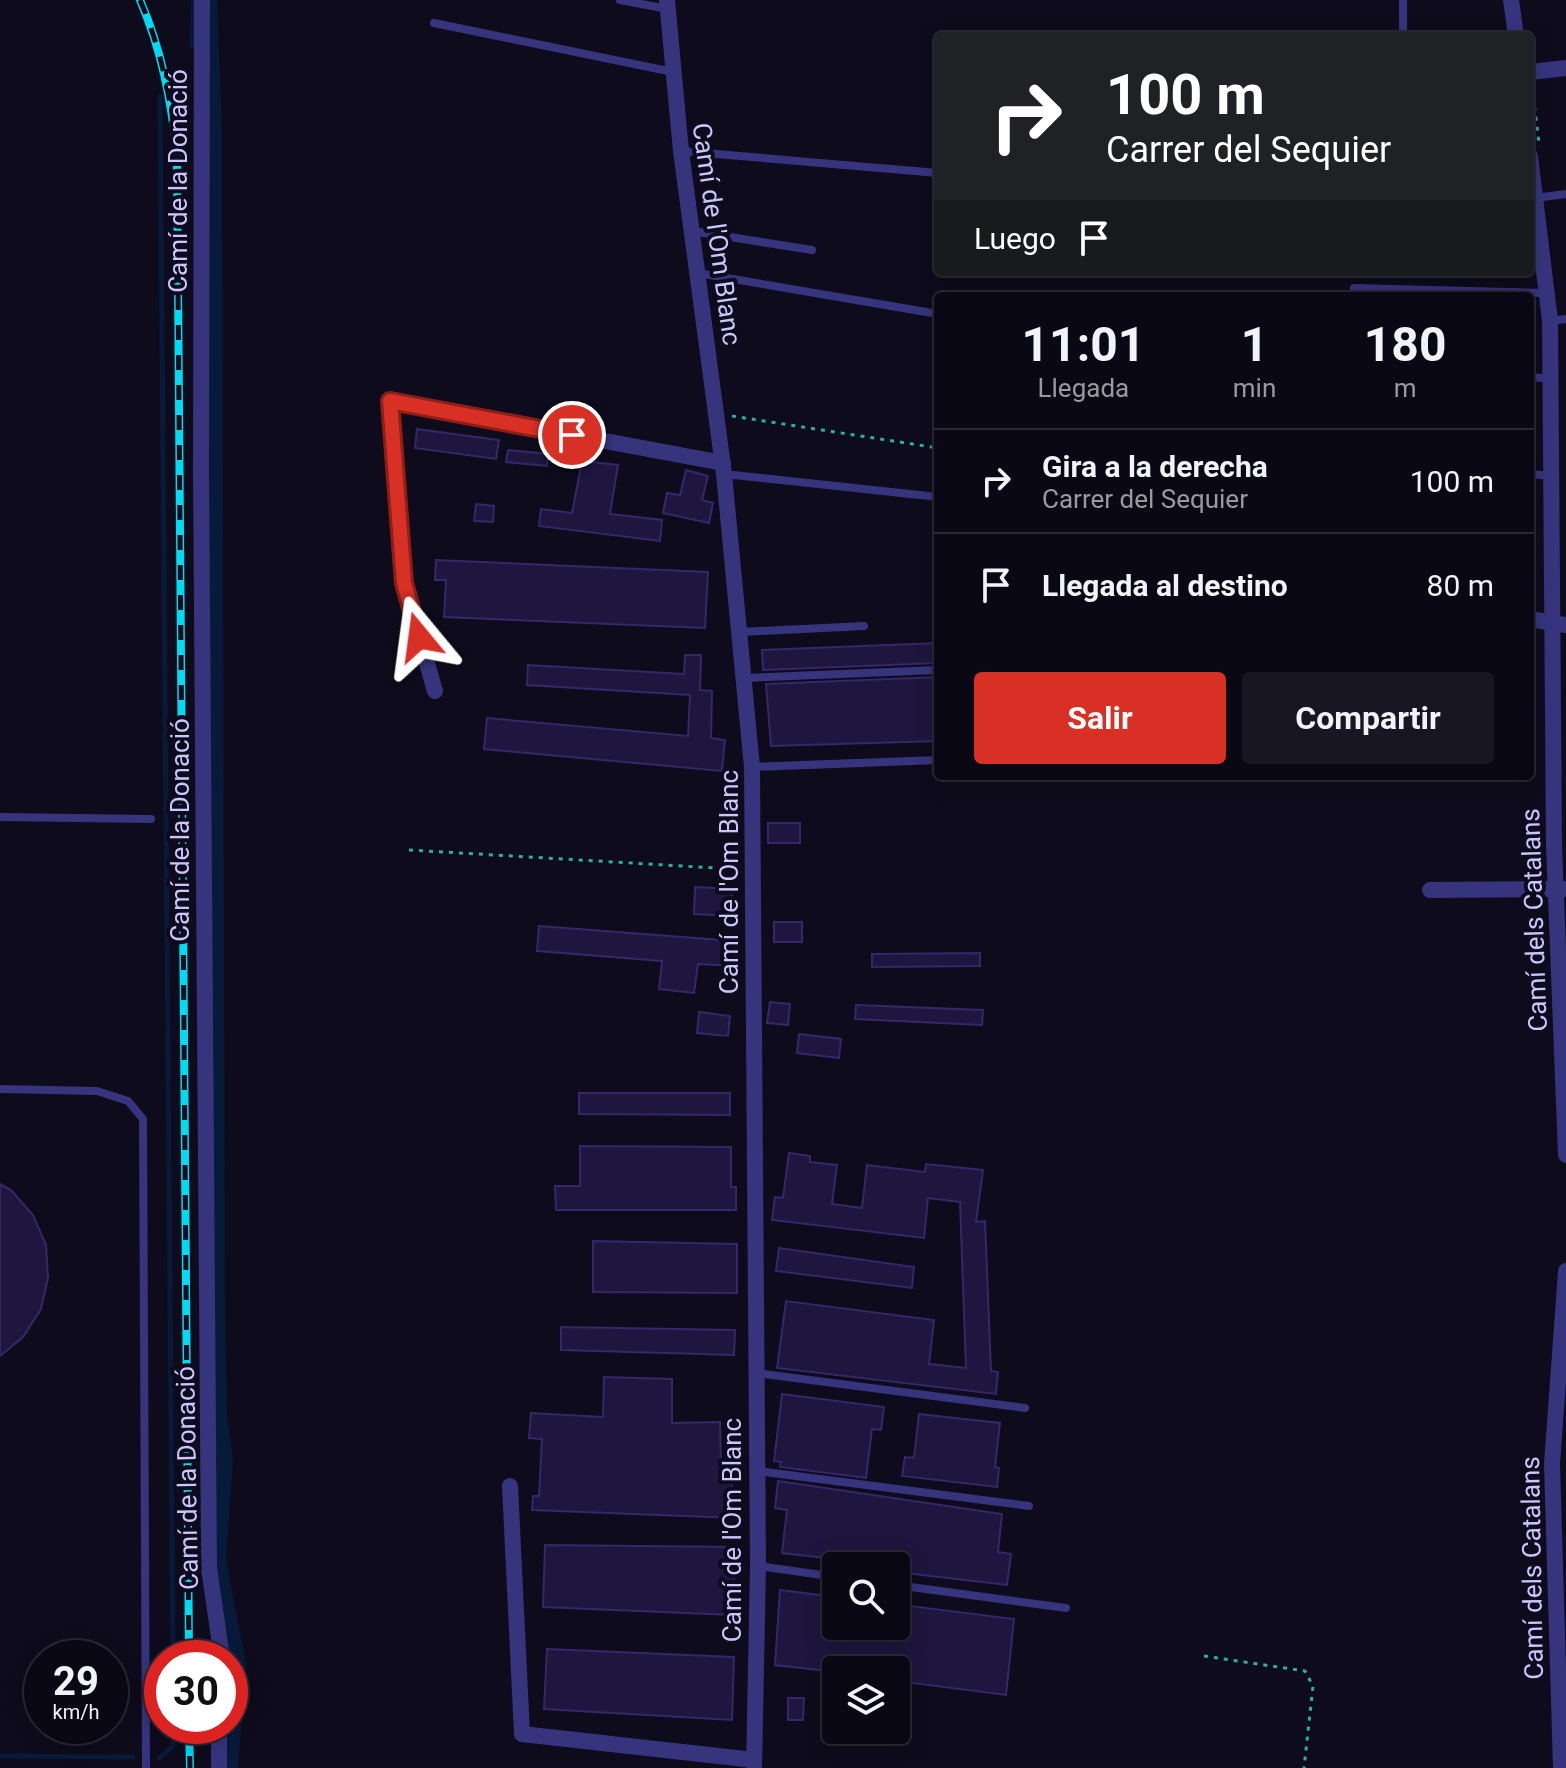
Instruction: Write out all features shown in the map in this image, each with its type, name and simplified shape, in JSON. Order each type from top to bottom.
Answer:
[{"type":"street","name":"Camí de la Donació","points":[[202,0],[201,488],[209,1568],[219,1640]]},
{"type":"street","points":[[1511,0],[1515,32]]},
{"type":"street","name":"Camí de l'Om Blanc","points":[[667,5],[681,151],[724,468],[752,767],[758,1566],[754,1764]]},
{"type":"street","points":[[1534,72],[1566,68]]},
{"type":"street","name":"Camí dels Catalans","points":[[1534,190],[1546,293],[1558,320],[1552,379],[1552,476],[1560,625],[1566,1155]]},
{"type":"street","points":[[435,691],[404,583],[390,401],[724,468]]},
{"type":"street","points":[[1534,620],[1560,625]]},
{"type":"street","points":[[1430,890],[1561,890]]},
{"type":"street","name":"Camí dels Catalans","points":[[1561,1768],[1552,1464],[1566,1271]]},
{"type":"street","points":[[510,1486],[522,1734],[754,1764]]},
{"type":"street","points":[[219,1744],[219,1768]]},
{"type":"lane","points":[[620,0],[667,5]]},
{"type":"lane","points":[[1403,0],[1403,32]]},
{"type":"lane","points":[[434,23],[673,72]]},
{"type":"lane","points":[[681,151],[934,173]]},
{"type":"lane","points":[[1535,198],[1566,194]]},
{"type":"lane","points":[[692,231],[812,250]]},
{"type":"lane","points":[[698,273],[934,313]]},
{"type":"lane","points":[[1354,288],[1508,292]]},
{"type":"lane","points":[[1534,293],[1546,293]]},
{"type":"lane","points":[[1534,377],[1552,379]]},
{"type":"lane","points":[[724,468],[934,496]]},
{"type":"lane","points":[[1534,474],[1552,476]]},
{"type":"lane","points":[[740,632],[864,626]]},
{"type":"lane","points":[[746,678],[934,670]]},
{"type":"lane","points":[[752,767],[934,760]]},
{"type":"lane","points":[[0,817],[151,819]]},
{"type":"lane","points":[[0,1089],[97,1091],[128,1101],[143,1119],[146,1768]]},
{"type":"lane","points":[[756,1373],[1025,1408]]},
{"type":"lane","points":[[757,1471],[1029,1506]]},
{"type":"lane","points":[[758,1566],[822,1575]]},
{"type":"lane","points":[[910,1587],[1066,1608]]},
{"type":"path","points":[[717,414],[934,447]]},
{"type":"path","points":[[409,850],[716,868],[753,861]]},
{"type":"path","points":[[1204,1656],[1305,1671],[1313,1686],[1304,1768]]},
{"type":"building","points":[[417,429],[499,440],[496,459],[415,448]]},
{"type":"building","points":[[508,450],[548,454],[547,466],[506,462]]},
{"type":"building","points":[[582,461],[618,465],[610,514],[662,520],[660,541],[539,526],[541,509],[572,513]]},
{"type":"building","points":[[686,470],[708,476],[702,500],[713,503],[709,523],[663,513],[667,493],[680,495]]},
{"type":"building","points":[[476,504],[494,506],[493,522],[474,521]]},
{"type":"building","points":[[436,560],[708,572],[705,628],[444,617],[446,580],[435,580]]},
{"type":"building","points":[[934,643],[934,663],[763,670],[762,650]]},
{"type":"building","points":[[685,655],[701,655],[700,690],[712,691],[711,738],[725,740],[722,771],[484,749],[487,718],[688,736],[690,695],[527,685],[528,665],[684,674]]},
{"type":"building","points":[[934,677],[934,741],[771,746],[766,684]]},
{"type":"building","points":[[768,823],[800,823],[800,843],[768,843]]},
{"type":"building","points":[[695,887],[732,889],[731,916],[694,914]]},
{"type":"building","points":[[774,922],[802,922],[802,942],[774,942]]},
{"type":"building","points":[[539,926],[734,941],[732,966],[698,964],[694,993],[659,989],[662,961],[537,951]]},
{"type":"building","points":[[980,953],[980,966],[872,967],[872,954]]},
{"type":"building","points":[[770,1002],[790,1004],[788,1025],[767,1023]]},
{"type":"building","points":[[856,1005],[983,1010],[982,1025],[855,1019]]},
{"type":"building","points":[[699,1012],[730,1016],[728,1036],[697,1033]]},
{"type":"building","points":[[799,1034],[841,1039],[839,1058],[797,1053]]},
{"type":"building","points":[[579,1093],[730,1093],[730,1115],[579,1114]]},
{"type":"building","points":[[580,1146],[731,1147],[731,1187],[736,1187],[736,1210],[556,1210],[555,1186],[580,1186]]},
{"type":"building","points":[[789,1153],[810,1156],[810,1162],[837,1165],[832,1204],[862,1208],[867,1165],[925,1172],[926,1164],[983,1170],[976,1222],[985,1221],[991,1371],[998,1372],[996,1394],[777,1368],[786,1301],[934,1320],[929,1364],[966,1368],[960,1202],[928,1198],[924,1238],[772,1220],[775,1197],[783,1198]]},
{"type":"building","points":[[0,1184],[11,1190],[33,1215],[46,1245],[48,1278],[41,1309],[23,1337],[0,1356]]},
{"type":"building","points":[[593,1241],[737,1244],[737,1293],[593,1292]]},
{"type":"building","points":[[779,1248],[914,1267],[912,1288],[776,1271]]},
{"type":"building","points":[[561,1327],[735,1330],[734,1355],[561,1350]]},
{"type":"building","points":[[604,1377],[672,1379],[672,1423],[720,1422],[721,1465],[730,1465],[735,1518],[532,1510],[533,1496],[539,1496],[542,1439],[529,1438],[531,1413],[603,1417]]},
{"type":"building","points":[[782,1394],[884,1407],[881,1430],[872,1429],[866,1478],[780,1467],[781,1462],[774,1461]]},
{"type":"building","points":[[919,1414],[1000,1423],[995,1467],[999,1468],[997,1487],[902,1476],[905,1457],[914,1458]]},
{"type":"building","points":[[778,1481],[1002,1514],[998,1552],[1011,1554],[1007,1585],[910,1574],[910,1552],[822,1552],[822,1558],[782,1553],[787,1510],[775,1508]]},
{"type":"building","points":[[545,1545],[735,1547],[733,1615],[543,1607]]},
{"type":"building","points":[[780,1590],[822,1595],[822,1640],[910,1640],[910,1606],[1014,1619],[1006,1695],[910,1683],[910,1656],[822,1656],[822,1670],[775,1665]]},
{"type":"building","points":[[547,1649],[734,1657],[732,1720],[544,1709]]},
{"type":"building","points":[[788,1698],[804,1698],[803,1720],[788,1720]]},
{"type":"waterway","points":[[192,46],[194,0]]},
{"type":"waterway","points":[[209,0],[214,132],[217,1308],[219,1415],[225,1459],[218,1560],[238,1664],[230,1768]]},
{"type":"waterway","points":[[160,96],[173,1640]]},
{"type":"waterway","points":[[159,1758],[173,1744]]},
{"type":"waterway","points":[[0,1756],[133,1757]]},
{"type":"railway","points":[[140,0],[164,76],[177,155],[189,1640]]},
{"type":"railway","points":[[189,1744],[190,1768]]},
{"type":"route","points":[[419,637],[404,583],[390,401],[572,435]]}]
